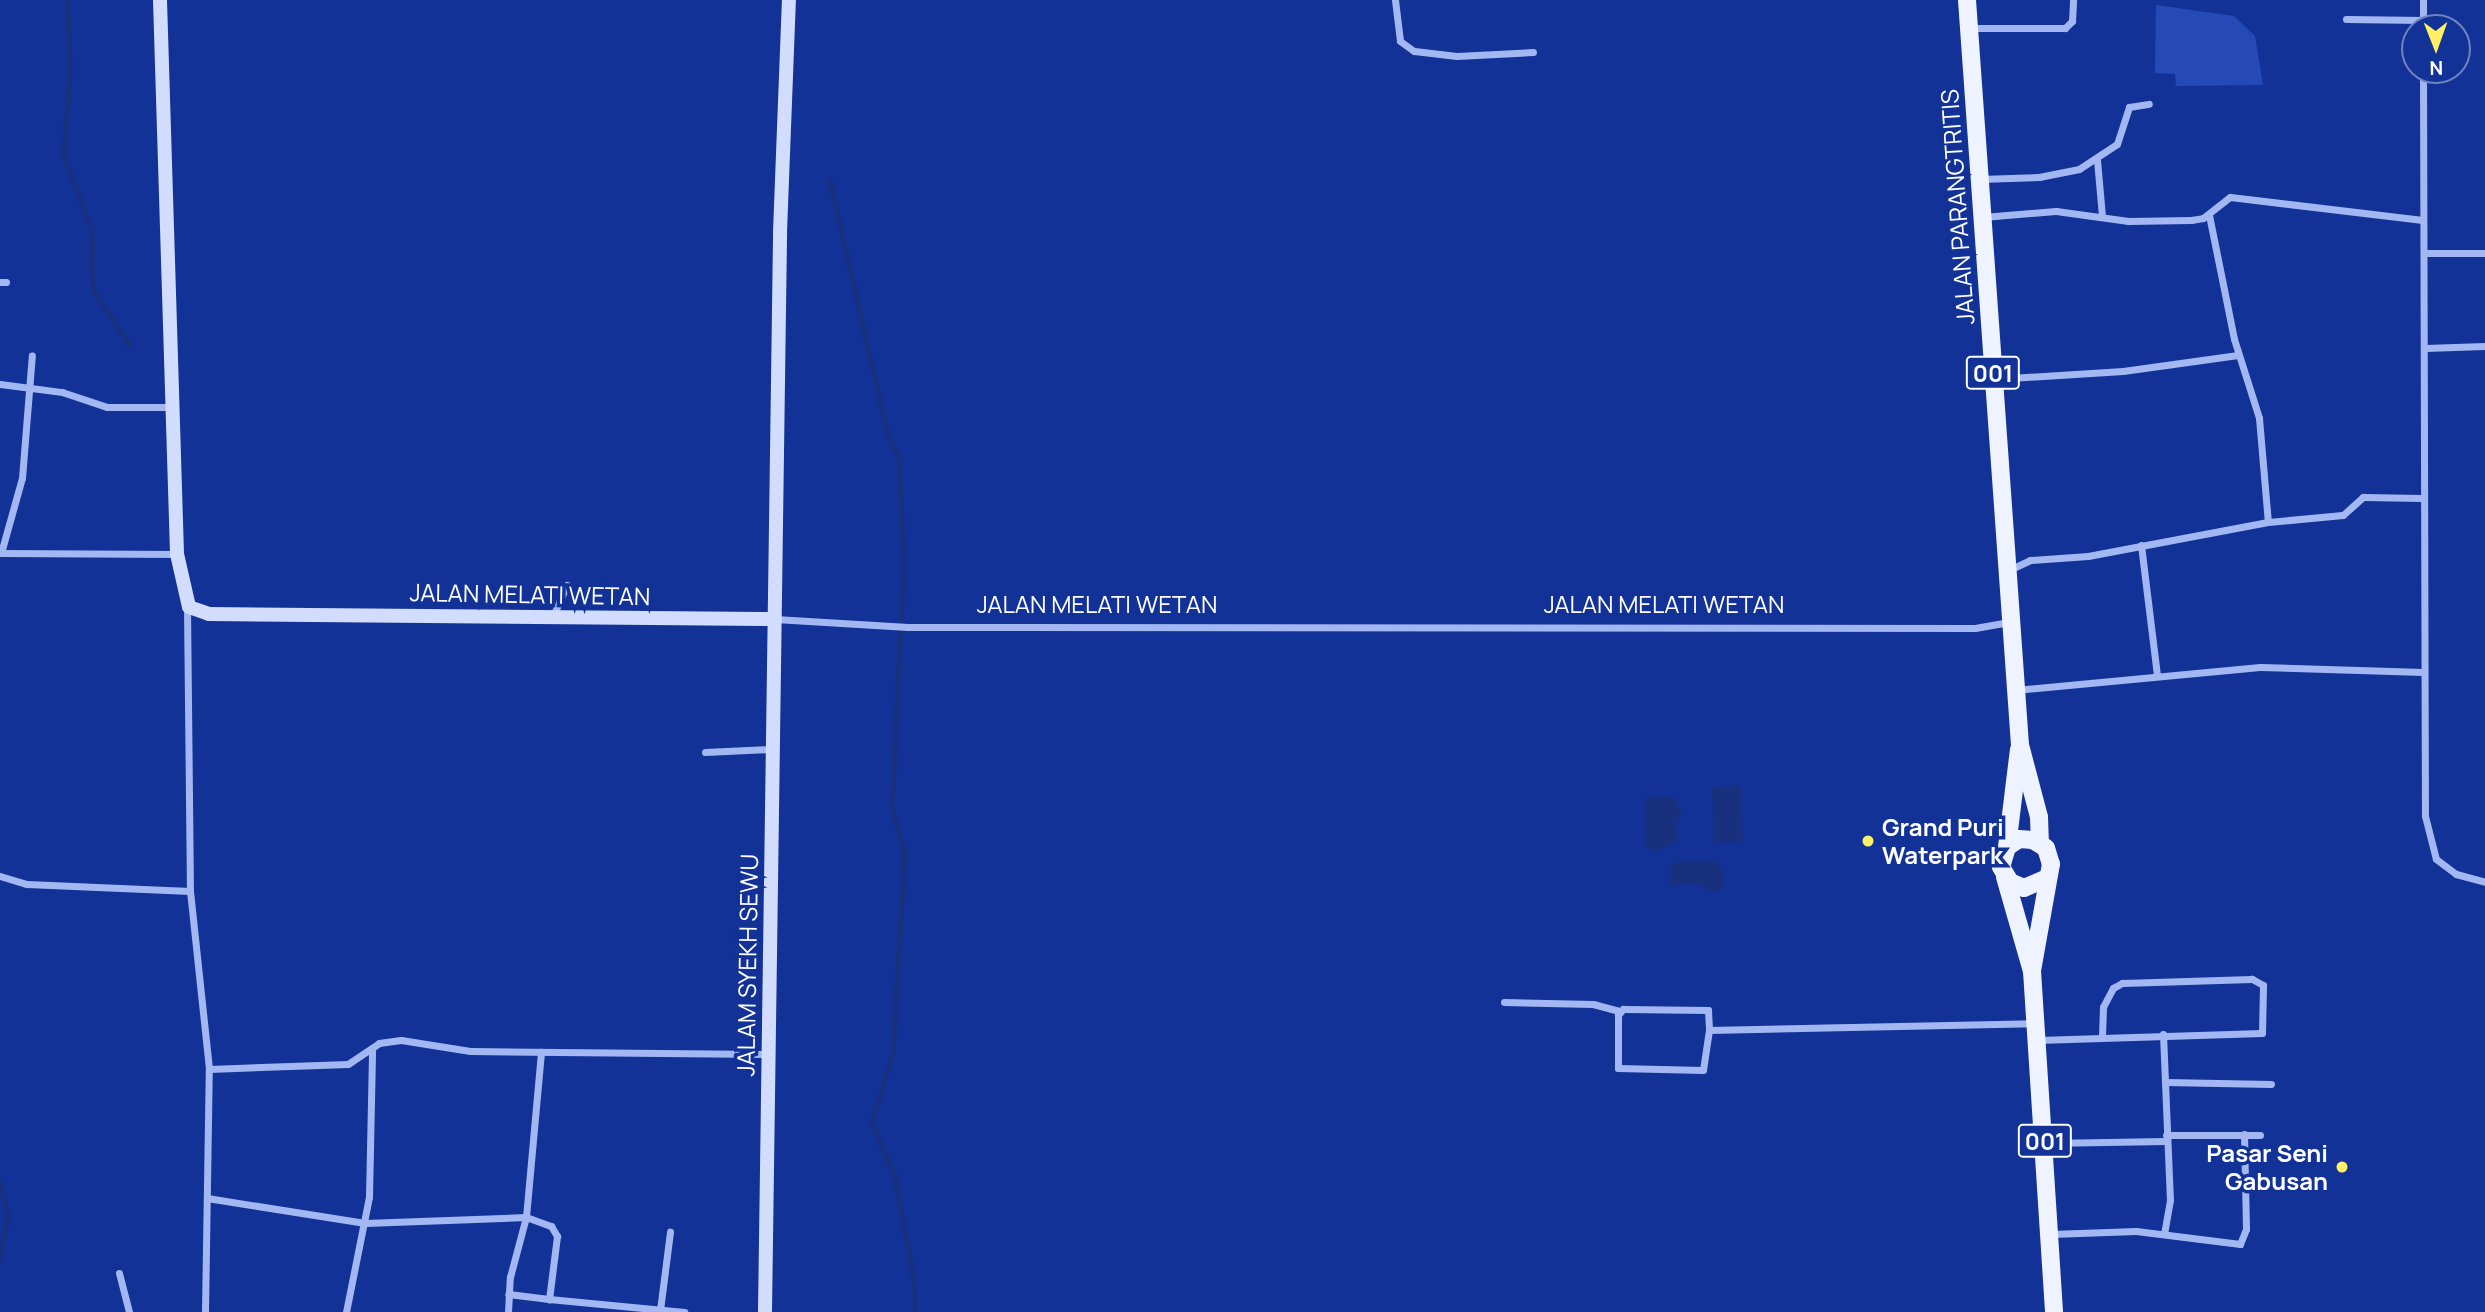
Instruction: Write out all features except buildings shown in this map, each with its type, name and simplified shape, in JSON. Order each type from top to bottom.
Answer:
[{"type":"main road","name":"JALAN PARANGTRITIS","points":[[1967,0],[2020,745],[2039,817],[2039,843]]},
{"type":"main road","name":"JALAN PARANGTRITIS","points":[[2007,847],[2020,745]]},
{"type":"main road","points":[[2007,847],[2019,839],[2039,843]]},
{"type":"main road","name":"001","points":[[2032,971],[2049,856],[2039,843]]},
{"type":"main road","name":"001","points":[[2007,847],[2001,861],[2032,971],[2054,1312]]},
{"type":"main road","points":[[2005,877],[2024,888],[2045,879]]},
{"type":"street","points":[[160,0],[177,554],[187,603],[190,891],[209,1069],[205,1312]]},
{"type":"street","name":"JALAM SYEKH SEWU","points":[[765,1312],[780,232],[789,0]]},
{"type":"street","points":[[1395,0],[1400,41],[1414,51],[1457,56],[1533,52]]},
{"type":"street","points":[[1969,28],[2065,28],[2072,21],[2073,0]]},
{"type":"street","points":[[2346,19],[2401,23]]},
{"type":"street","points":[[2423,84],[2422,498],[2425,816],[2430,845],[2442,865],[2485,882]]},
{"type":"street","points":[[1979,179],[2052,176],[2097,160],[2117,144],[2129,107],[2149,104]]},
{"type":"street","points":[[2097,160],[2102,216]]},
{"type":"street","points":[[1983,217],[2056,211],[2146,222],[2208,215],[2230,197],[2424,220]]},
{"type":"street","points":[[2208,215],[2238,355],[2259,418],[2268,522]]},
{"type":"street","points":[[2424,253],[2485,253]]},
{"type":"street","points":[[2424,348],[2485,346]]},
{"type":"street","points":[[32,355],[22,478],[1,553],[177,554]]},
{"type":"street","points":[[1993,380],[2123,371],[2238,355]]},
{"type":"street","points":[[0,384],[83,397],[107,407],[171,407]]},
{"type":"street","points":[[2007,571],[2030,560],[2088,556],[2268,522],[2343,515],[2363,497],[2379,495],[2422,498]]},
{"type":"street","points":[[2141,545],[2157,675]]},
{"type":"street","points":[[553,617],[567,585]]},
{"type":"street","name":"JALAN MELATI WETAN","points":[[187,603],[194,611],[209,614],[775,619],[908,627],[1975,628],[2011,622]]},
{"type":"street","points":[[2016,690],[2260,667],[2423,672]]},
{"type":"street","points":[[705,752],[773,749]]},
{"type":"street","points":[[0,876],[27,884],[190,891]]},
{"type":"street","points":[[1709,1030],[2037,1032],[2102,1037],[2262,1032],[2262,983],[2122,984],[2113,988],[2103,1007],[2102,1037]]},
{"type":"street","points":[[1504,1002],[1593,1004],[1620,1011],[1709,1010],[1703,1070],[1620,1071],[1620,1011]]},
{"type":"street","points":[[2163,1034],[2170,1200],[2164,1233]]},
{"type":"street","points":[[209,1069],[348,1064],[372,1048],[401,1041],[470,1051],[769,1054]]},
{"type":"street","points":[[346,1312],[365,1223],[373,1152],[372,1048]]},
{"type":"street","points":[[508,1312],[508,1294],[526,1217],[541,1052]]},
{"type":"street","points":[[2165,1082],[2272,1084]]},
{"type":"street","points":[[2051,1234],[2164,1233],[2240,1244],[2246,1229],[2244,1134]]},
{"type":"street","points":[[2045,1143],[2260,1135]]},
{"type":"street","points":[[207,1198],[365,1223],[526,1217],[557,1232],[549,1299]]},
{"type":"street","points":[[660,1310],[670,1232]]},
{"type":"street","points":[[119,1273],[129,1312]]},
{"type":"street","points":[[508,1294],[684,1312]]},
{"type":"shaded area","points":[[2156,5],[2234,16],[2255,36],[2263,85],[2176,86],[2175,74],[2155,73]]},
{"type":"shaded area","points":[[1741,786],[1743,842],[1714,843],[1712,787]]},
{"type":"shaded area","points":[[1675,797],[1682,815],[1676,823],[1678,843],[1654,851],[1645,845],[1646,798]]},
{"type":"shaded area","points":[[1682,861],[1716,861],[1725,873],[1722,889],[1716,892],[1695,883],[1670,886],[1672,864]]},
{"type":"waterway","points":[[68,0],[70,73],[64,156],[92,230],[93,289],[129,344]]},
{"type":"waterway","points":[[830,181],[888,435],[899,456],[904,564],[892,807],[905,852],[893,1052],[872,1124],[895,1176],[915,1285],[915,1312]]},
{"type":"waterway","points":[[0,1182],[8,1214],[0,1261]]},
{"type":"place","name":"Grand Puri Waterpark","points":[[1868,841]]},
{"type":"place","name":"Pasar Seni Gabusan","points":[[2342,1167]]}]
